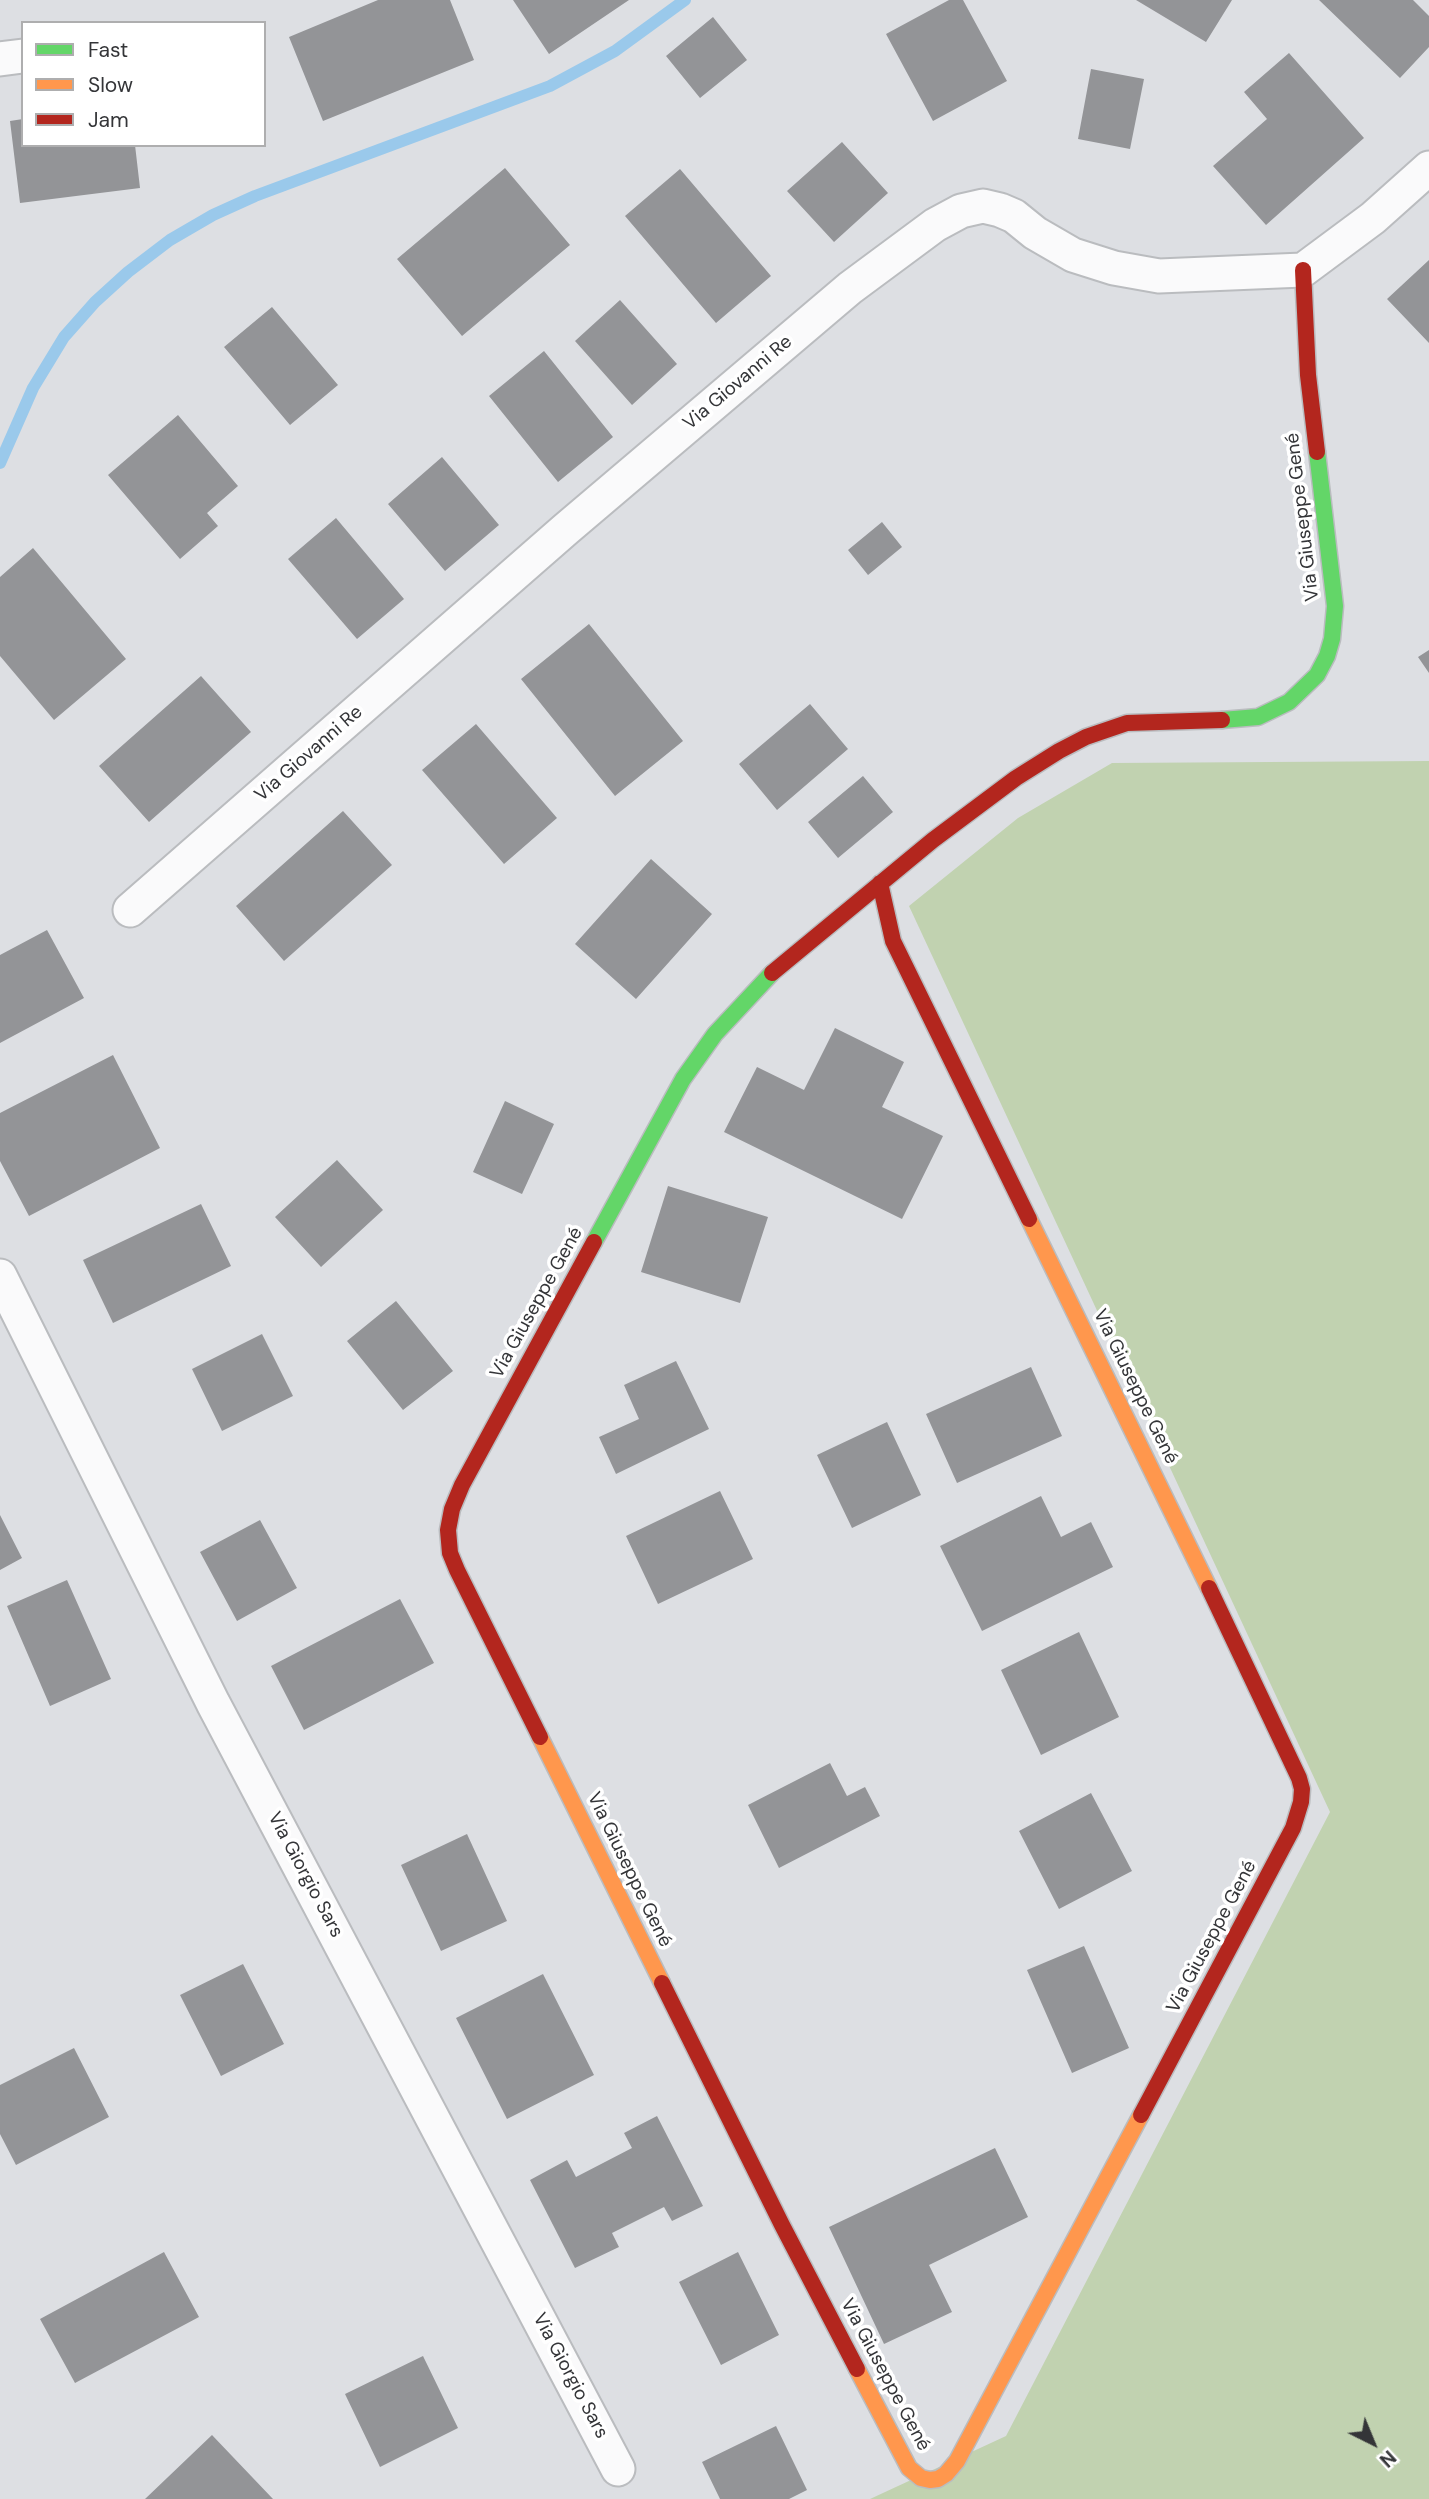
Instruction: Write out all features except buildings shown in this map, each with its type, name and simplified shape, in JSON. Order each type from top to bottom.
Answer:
[{"type":"street","points":[[0,59],[21,56]]},
{"type":"street","points":[[1303,270],[1373,218],[1429,168]]},
{"type":"street","name":"Via Giovanni Re","points":[[130,910],[566,529],[767,358],[850,288],[947,218],[961,211],[983,206],[1000,210],[1073,255],[1114,268],[1160,276],[1303,270]]},
{"type":"street","name":"Via Giuseppe Gené","points":[[880,883],[893,941],[1183,1533],[1302,1789],[1293,1828],[957,2461],[946,2474],[930,2480],[920,2477],[909,2468],[782,2225],[457,1570],[450,1553],[448,1530],[452,1509],[462,1485],[683,1079],[731,1015],[765,978],[880,883],[933,840],[1038,763],[1086,737],[1127,723],[1258,717],[1289,702],[1317,675],[1327,656],[1335,606],[1308,375],[1303,270]]},
{"type":"street","name":"Via Giorgio Sars","points":[[0,1276],[213,1703],[618,2469]]},
{"type":"green space","points":[[1429,761],[1429,2499],[870,2499],[1006,2436],[1330,1812],[909,906],[1018,818],[1112,763]]},
{"type":"waterway","points":[[0,463],[33,388],[64,337],[95,302],[170,240],[213,215],[255,196],[550,86],[615,51],[685,0]]},
{"type":"traffic: fast","points":[[1222,720],[1258,717],[1289,702],[1317,675],[1327,656],[1332,639],[1335,606],[1317,452]]},
{"type":"traffic: fast","points":[[594,1242],[683,1079],[715,1034],[772,973]]},
{"type":"traffic: slow","points":[[1029,1219],[1209,1588]]},
{"type":"traffic: slow","points":[[540,1737],[662,1983]]},
{"type":"traffic: slow","points":[[857,2369],[909,2468],[921,2478],[930,2480],[946,2474],[957,2461],[1141,2115]]},
{"type":"traffic: jam","points":[[1303,270],[1308,375],[1317,452]]},
{"type":"traffic: jam","points":[[772,973],[933,840],[1016,778],[1059,751],[1086,737],[1127,723],[1222,720]]},
{"type":"traffic: jam","points":[[880,883],[893,941],[1029,1219]]},
{"type":"traffic: jam","points":[[540,1737],[457,1570],[450,1553],[448,1530],[452,1509],[462,1485],[594,1242]]},
{"type":"traffic: jam","points":[[1141,2115],[1293,1828],[1301,1802],[1299,1778],[1209,1588]]},
{"type":"traffic: jam","points":[[662,1983],[857,2369]]}]
